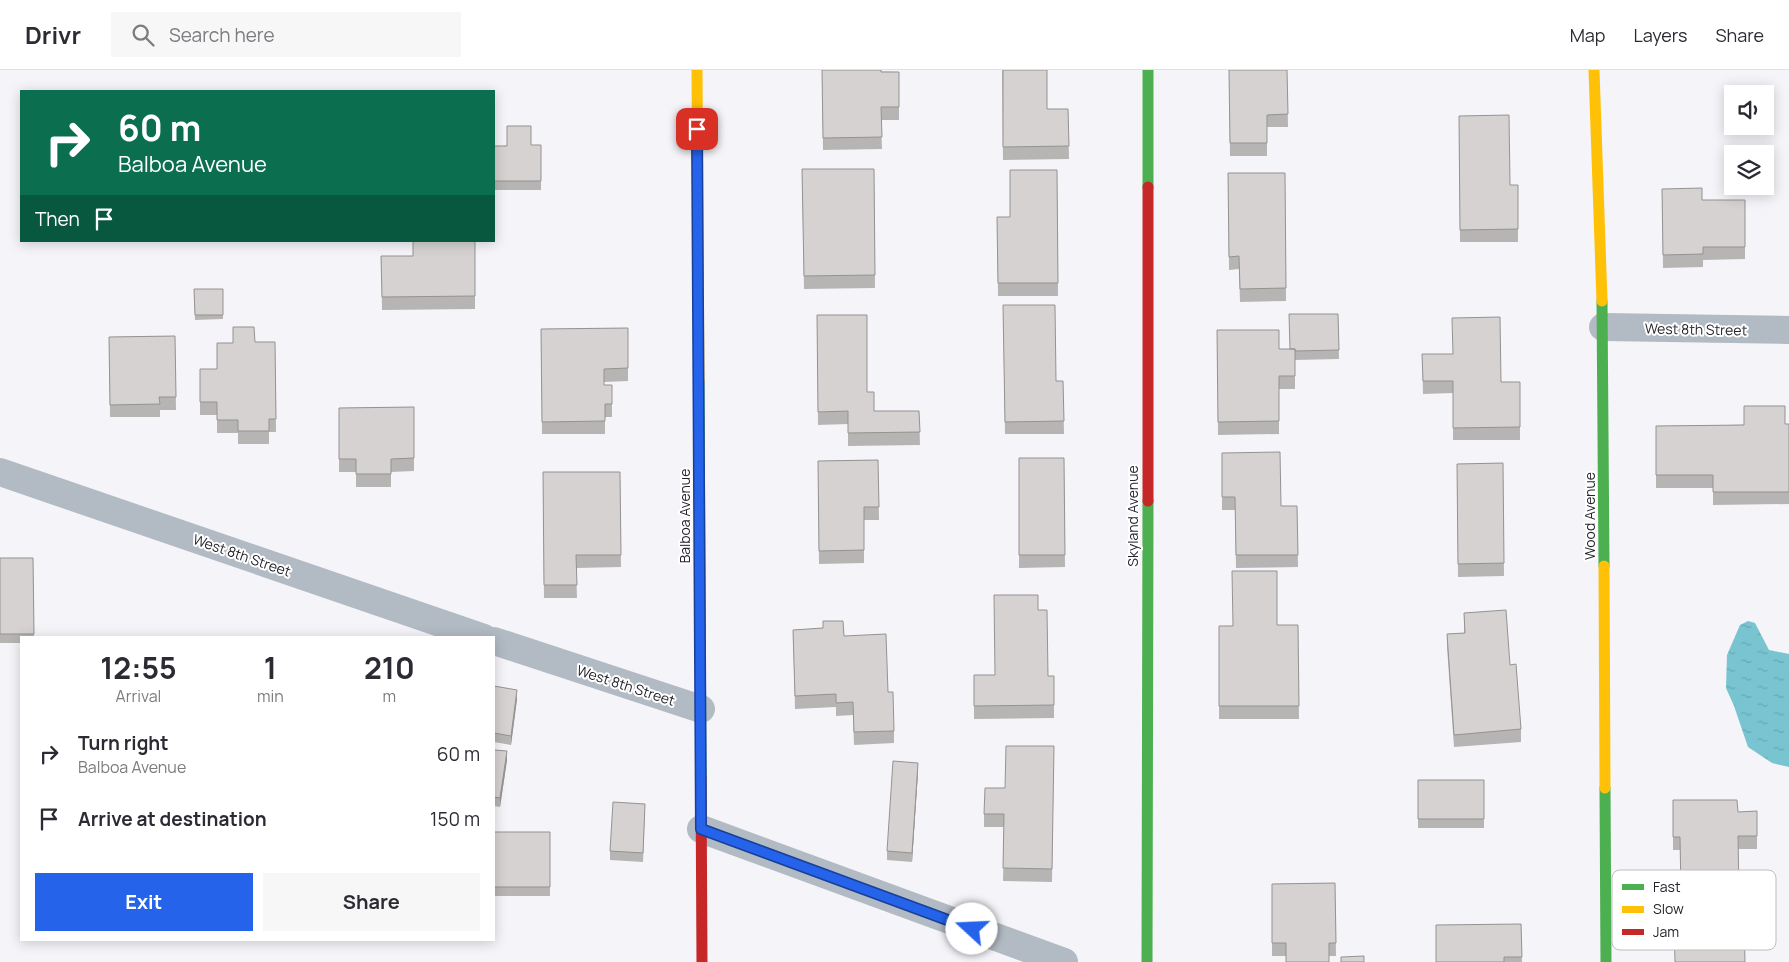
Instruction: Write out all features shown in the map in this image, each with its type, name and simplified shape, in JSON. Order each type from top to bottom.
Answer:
[{"type":"street","name":"Balboa Avenue","points":[[697,70],[702,962]]},
{"type":"street","name":"Skyland Avenue","points":[[1147,962],[1148,70]]},
{"type":"street","name":"Wood Avenue","points":[[1594,70],[1603,327],[1606,962]]},
{"type":"street","name":"West 8th Street","points":[[1603,327],[1789,330]]},
{"type":"street","name":"West 8th Street","points":[[0,472],[478,636]]},
{"type":"street","name":"West 8th Street","points":[[495,641],[701,709]]},
{"type":"street","points":[[701,829],[1064,962]]},
{"type":"water","points":[[1748,621],[1755,623],[1769,650],[1789,654],[1789,767],[1772,763],[1748,747],[1726,688],[1727,655],[1740,625]]},
{"type":"building","points":[[822,70],[881,70],[881,72],[899,72],[899,107],[881,107],[882,137],[823,138]]},
{"type":"building","points":[[1003,70],[1047,70],[1047,109],[1068,109],[1069,146],[1003,147]]},
{"type":"building","points":[[1229,70],[1287,70],[1288,114],[1267,115],[1267,143],[1230,143]]},
{"type":"building","points":[[1509,115],[1510,185],[1518,185],[1518,229],[1460,230],[1459,116]]},
{"type":"building","points":[[507,126],[531,126],[531,145],[541,145],[541,181],[495,181],[495,146],[507,146]]},
{"type":"building","points":[[802,169],[874,169],[875,275],[804,276]]},
{"type":"building","points":[[1010,170],[1057,170],[1058,283],[998,283],[997,217],[1010,217]]},
{"type":"building","points":[[1228,173],[1285,173],[1286,288],[1240,289],[1239,256],[1229,257]]},
{"type":"building","points":[[1702,188],[1702,200],[1745,200],[1745,247],[1703,247],[1703,254],[1663,255],[1662,189]]},
{"type":"building","points":[[413,242],[475,242],[475,296],[382,297],[381,256],[413,256]]},
{"type":"building","points":[[194,289],[223,289],[223,315],[195,315]]},
{"type":"building","points":[[1003,305],[1055,305],[1056,381],[1063,381],[1064,421],[1005,422]]},
{"type":"building","points":[[1289,314],[1338,314],[1339,350],[1295,351],[1295,349],[1290,349]]},
{"type":"building","points":[[817,315],[867,315],[867,392],[874,392],[874,411],[919,411],[920,432],[848,433],[848,411],[818,412]]},
{"type":"building","points":[[1500,317],[1501,382],[1520,382],[1520,427],[1453,428],[1453,381],[1423,381],[1422,354],[1453,354],[1452,318]]},
{"type":"building","points":[[233,327],[254,327],[255,342],[275,342],[276,419],[269,419],[269,431],[238,431],[238,420],[217,420],[217,402],[200,402],[200,369],[217,369],[217,343],[233,343]]},
{"type":"building","points":[[628,328],[628,368],[604,369],[604,385],[612,385],[612,404],[605,404],[605,421],[542,422],[541,329]]},
{"type":"building","points":[[1217,330],[1279,330],[1279,349],[1295,349],[1295,376],[1279,376],[1279,421],[1218,422]]},
{"type":"building","points":[[175,336],[176,397],[159,397],[160,404],[110,405],[109,337]]},
{"type":"building","points":[[1744,406],[1785,406],[1785,424],[1789,424],[1789,492],[1713,492],[1713,475],[1656,475],[1656,426],[1744,425]]},
{"type":"building","points":[[414,407],[414,458],[391,459],[391,474],[356,474],[356,459],[339,459],[339,408]]},
{"type":"building","points":[[1280,452],[1281,506],[1297,506],[1298,555],[1236,555],[1235,497],[1222,497],[1222,453]]},
{"type":"building","points":[[1019,458],[1064,458],[1065,555],[1019,555]]},
{"type":"building","points":[[878,460],[879,507],[864,507],[864,550],[819,551],[818,461]]},
{"type":"building","points":[[1503,463],[1504,563],[1458,564],[1457,464]]},
{"type":"building","points":[[543,472],[620,472],[621,555],[576,555],[577,585],[544,585]]},
{"type":"building","points":[[0,558],[33,558],[34,634],[0,634]]},
{"type":"building","points":[[1232,571],[1277,571],[1277,625],[1298,625],[1299,706],[1219,706],[1219,626],[1233,626]]},
{"type":"building","points":[[994,595],[1038,595],[1038,610],[1047,610],[1048,676],[1054,676],[1054,705],[974,706],[974,675],[995,675]]},
{"type":"building","points":[[1506,610],[1510,665],[1516,664],[1521,729],[1454,735],[1447,634],[1465,633],[1464,613]]},
{"type":"building","points":[[823,621],[843,621],[844,636],[886,634],[888,692],[893,692],[894,731],[854,732],[853,702],[836,703],[836,694],[795,696],[793,630],[823,628]]},
{"type":"building","points":[[495,686],[517,690],[511,736],[495,733]]},
{"type":"building","points":[[1006,746],[1054,746],[1052,869],[1003,868],[1004,814],[984,814],[985,788],[1005,788]]},
{"type":"building","points":[[495,750],[507,751],[500,798],[495,797]]},
{"type":"building","points":[[893,761],[918,763],[912,853],[887,851]]},
{"type":"building","points":[[1418,780],[1484,780],[1484,819],[1418,819]]},
{"type":"building","points":[[1673,800],[1737,800],[1738,812],[1757,811],[1757,836],[1738,836],[1739,870],[1681,870],[1680,837],[1673,837]]},
{"type":"building","points":[[613,802],[645,804],[643,853],[610,851]]},
{"type":"building","points":[[495,832],[550,832],[550,887],[495,887]]},
{"type":"building","points":[[1335,883],[1336,943],[1329,943],[1329,962],[1286,962],[1286,943],[1272,943],[1272,884]]},
{"type":"building","points":[[1521,924],[1522,957],[1504,957],[1504,962],[1436,962],[1436,925]]},
{"type":"building","points":[[1675,950],[1745,950],[1745,962],[1675,962]]},
{"type":"building","points":[[1364,956],[1364,962],[1341,962],[1341,957]]},
{"type":"traffic: fast","points":[[1148,70],[1148,187]]},
{"type":"traffic: fast","points":[[1602,301],[1604,566]]},
{"type":"traffic: fast","points":[[699,381],[701,778]]},
{"type":"traffic: fast","points":[[1147,962],[1148,501]]},
{"type":"traffic: fast","points":[[1605,788],[1606,962]]},
{"type":"traffic: slow","points":[[697,70],[699,381]]},
{"type":"traffic: slow","points":[[1594,70],[1602,301]]},
{"type":"traffic: slow","points":[[1604,566],[1605,788]]},
{"type":"traffic: jam","points":[[1148,187],[1148,501]]},
{"type":"traffic: jam","points":[[701,778],[702,962]]},
{"type":"route","points":[[697,129],[701,829],[972,929]]}]
